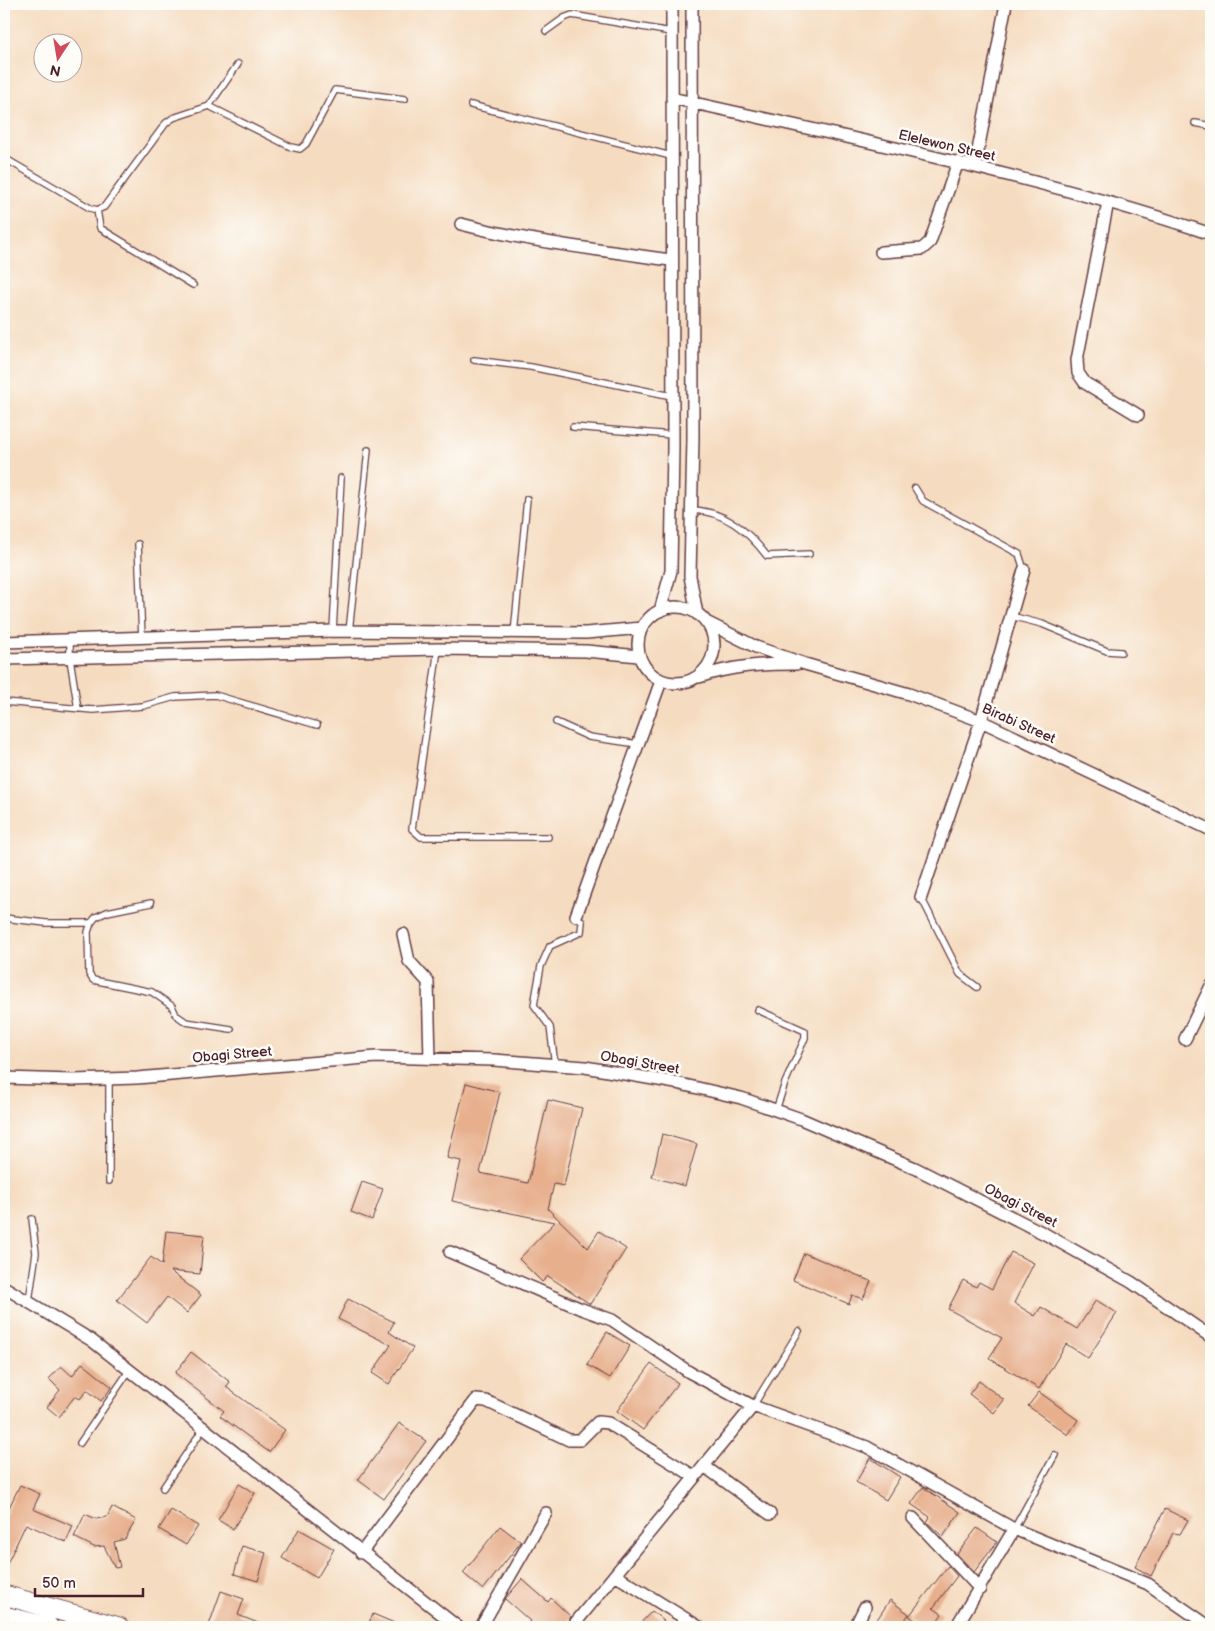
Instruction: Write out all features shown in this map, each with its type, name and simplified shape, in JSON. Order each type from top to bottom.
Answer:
[{"type":"main road","points":[[4,1595],[119,1627]]},
{"type":"main road","points":[[4,1616],[49,1627]]},
{"type":"street","points":[[660,611],[671,571],[673,435],[670,156],[672,4]]},
{"type":"street","points":[[692,4],[692,510],[690,576],[697,614]]},
{"type":"street","points":[[975,166],[1006,4]]},
{"type":"street","name":"Elelewon Street","points":[[672,98],[975,166],[1108,202],[1211,234]]},
{"type":"street","points":[[881,252],[922,249],[930,242],[958,162]]},
{"type":"street","points":[[1108,202],[1077,360],[1078,372],[1085,383],[1138,415]]},
{"type":"street","points":[[461,224],[505,235],[550,243],[671,260]]},
{"type":"street","points":[[921,897],[981,721],[1024,570]]},
{"type":"street","points":[[673,608],[686,609],[697,614],[706,622],[756,647],[805,664],[755,664],[726,668],[686,682],[673,684],[661,681],[647,671],[639,656],[638,637],[650,618],[660,611],[673,608]]},
{"type":"street","points":[[697,678],[706,669],[713,652],[712,634],[706,622]]},
{"type":"street","points":[[4,642],[333,631],[514,634],[586,633],[642,628]]},
{"type":"street","points":[[4,659],[438,649],[586,651],[639,656]]},
{"type":"street","name":"Birabi Street","points":[[805,664],[909,694],[981,721],[1211,830]]},
{"type":"street","points":[[576,916],[661,681]]},
{"type":"street","points":[[403,934],[408,961],[428,982],[430,1059]]},
{"type":"street","points":[[1184,1039],[1211,986]]},
{"type":"street","name":"Obagi Street","points":[[4,1078],[109,1079],[376,1057],[584,1067],[676,1083],[741,1098],[776,1110],[914,1168],[1045,1234],[1131,1282],[1211,1337]]},
{"type":"street","points":[[450,1252],[579,1308],[612,1320],[689,1372],[754,1406],[867,1447],[1014,1529],[1148,1584],[1210,1627]]},
{"type":"street","points":[[4,1287],[29,1300],[91,1340],[458,1627]]},
{"type":"street","points":[[361,1553],[476,1400],[486,1401],[569,1440],[580,1440],[598,1422],[608,1423],[695,1477]]},
{"type":"street","points":[[572,1627],[754,1406]]},
{"type":"street","points":[[704,1466],[770,1514]]},
{"type":"street","points":[[480,1627],[546,1513]]},
{"type":"street","points":[[913,1518],[980,1589]]},
{"type":"street","points":[[956,1627],[1014,1529]]},
{"type":"street","points":[[615,1575],[699,1627]]},
{"type":"street","points":[[855,1627],[865,1607]]},
{"type":"lane","points":[[546,31],[564,18],[572,16],[671,32]]},
{"type":"lane","points":[[4,158],[90,208],[97,210],[104,207],[166,123],[173,118],[209,106],[238,64]]},
{"type":"lane","points":[[209,106],[291,147],[300,149],[306,144],[335,90],[406,99]]},
{"type":"lane","points":[[471,105],[670,156]]},
{"type":"lane","points":[[1195,123],[1211,126]]},
{"type":"lane","points":[[97,210],[97,223],[100,228],[193,285]]},
{"type":"lane","points":[[474,360],[531,366],[672,396]]},
{"type":"lane","points":[[573,427],[673,435]]},
{"type":"lane","points":[[349,632],[368,450]]},
{"type":"lane","points":[[333,631],[341,478]]},
{"type":"lane","points":[[915,488],[922,501],[1019,554],[1024,570]]},
{"type":"lane","points":[[514,634],[527,499]]},
{"type":"lane","points":[[692,510],[706,510],[721,515],[744,530],[768,556],[809,554]]},
{"type":"lane","points":[[138,544],[142,638]]},
{"type":"lane","points":[[1011,616],[1042,624],[1107,651],[1121,652]]},
{"type":"lane","points":[[70,640],[70,658],[78,709]]},
{"type":"lane","points":[[438,649],[412,830],[421,837],[548,837]]},
{"type":"lane","points":[[4,702],[78,709],[142,706],[175,697],[215,695],[317,725]]},
{"type":"lane","points":[[556,722],[589,737],[638,744]]},
{"type":"lane","points":[[921,897],[960,974],[977,987]]},
{"type":"lane","points":[[151,903],[107,912],[96,917],[91,923],[88,932],[89,974],[93,980],[152,992],[172,1006],[176,1015],[186,1022],[232,1029]]},
{"type":"lane","points":[[555,1065],[550,1028],[534,1005],[541,966],[550,946],[581,932],[582,922],[576,916]]},
{"type":"lane","points":[[4,918],[46,923],[91,923]]},
{"type":"lane","points":[[758,1010],[805,1031],[805,1038],[785,1083],[776,1110]]},
{"type":"lane","points":[[109,1079],[109,1181]]},
{"type":"lane","points":[[29,1300],[36,1253],[32,1219]]},
{"type":"lane","points":[[754,1406],[799,1331]]},
{"type":"lane","points":[[80,1444],[129,1371]]},
{"type":"lane","points":[[163,1488],[203,1429]]},
{"type":"lane","points":[[1014,1529],[1055,1455]]},
{"type":"building","points":[[466,1083],[500,1092],[480,1173],[528,1183],[548,1100],[582,1108],[564,1186],[554,1184],[548,1209],[588,1248],[599,1231],[626,1249],[590,1304],[548,1276],[542,1282],[519,1259],[555,1222],[452,1201],[461,1161],[447,1158]]},
{"type":"building","points":[[662,1134],[697,1144],[685,1186],[652,1177]]},
{"type":"building","points":[[362,1182],[383,1189],[372,1220],[351,1212]]},
{"type":"building","points":[[166,1231],[204,1235],[200,1274],[170,1271],[201,1295],[187,1313],[167,1297],[147,1323],[117,1300],[151,1257],[162,1265]]},
{"type":"building","points":[[1011,1252],[1034,1263],[1014,1303],[1035,1316],[1041,1307],[1077,1329],[1096,1300],[1117,1313],[1088,1358],[1066,1344],[1039,1389],[989,1358],[1002,1338],[948,1309],[963,1280],[976,1287],[979,1282],[992,1289]]},
{"type":"building","points":[[804,1253],[871,1281],[863,1299],[852,1295],[849,1304],[793,1280]]},
{"type":"building","points":[[348,1299],[394,1322],[389,1332],[413,1348],[389,1384],[372,1373],[391,1345],[338,1319]]},
{"type":"building","points":[[607,1332],[630,1346],[610,1378],[587,1365]]},
{"type":"building","points":[[191,1352],[230,1382],[226,1387],[285,1430],[269,1452],[220,1416],[224,1411],[175,1373]]},
{"type":"building","points":[[82,1363],[112,1387],[101,1401],[87,1390],[80,1399],[75,1396],[59,1417],[47,1407],[60,1390],[49,1379],[61,1366],[72,1376]]},
{"type":"building","points":[[651,1364],[678,1383],[643,1430],[617,1411]]},
{"type":"building","points":[[979,1381],[1004,1400],[994,1413],[969,1394]]},
{"type":"building","points":[[1039,1392],[1078,1420],[1068,1435],[1028,1406]]},
{"type":"building","points":[[399,1423],[426,1441],[384,1499],[358,1480]]},
{"type":"building","points":[[870,1458],[900,1477],[886,1500],[856,1482]]},
{"type":"building","points":[[239,1484],[255,1493],[233,1529],[218,1520]]},
{"type":"building","points":[[20,1485],[40,1494],[33,1509],[73,1526],[66,1542],[26,1524],[4,1570],[4,1518]]},
{"type":"building","points":[[923,1487],[960,1512],[943,1537],[927,1522],[930,1517],[911,1504]]},
{"type":"building","points":[[112,1507],[136,1520],[125,1539],[114,1542],[120,1567],[115,1568],[104,1546],[94,1547],[74,1537],[85,1514],[96,1519],[107,1517]]},
{"type":"building","points":[[1165,1509],[1188,1520],[1180,1534],[1173,1533],[1151,1576],[1135,1567]]},
{"type":"building","points":[[171,1510],[198,1526],[186,1545],[159,1529]]},
{"type":"building","points":[[500,1526],[521,1542],[483,1590],[463,1573]]},
{"type":"building","points":[[977,1528],[997,1542],[974,1572],[957,1554]]},
{"type":"building","points":[[299,1529],[334,1549],[317,1578],[282,1558]]},
{"type":"building","points":[[242,1546],[266,1553],[258,1581],[234,1574]]},
{"type":"building","points":[[948,1566],[957,1576],[933,1608],[942,1614],[933,1627],[926,1627],[909,1616]]},
{"type":"building","points":[[522,1579],[548,1602],[551,1598],[571,1617],[564,1627],[524,1627],[530,1621],[505,1599]]},
{"type":"building","points":[[221,1591],[244,1599],[238,1615],[268,1627],[216,1627],[209,1625]]},
{"type":"building","points":[[890,1600],[909,1614],[900,1627],[872,1627]]},
{"type":"building","points":[[652,1611],[671,1627],[637,1627]]},
{"type":"building","points":[[373,1614],[404,1627],[367,1627]]}]
